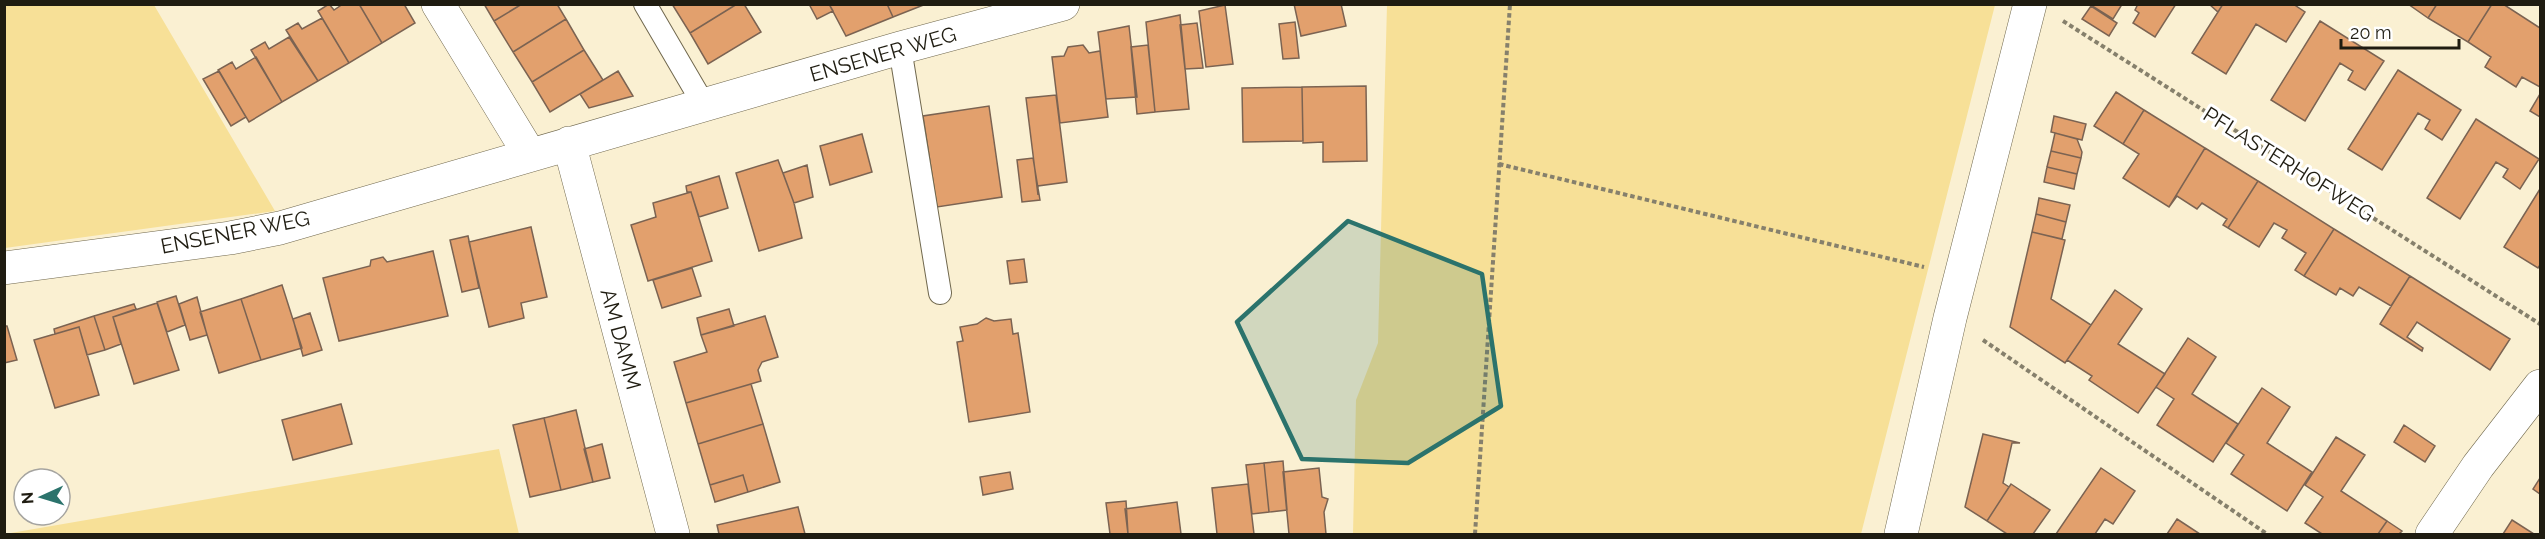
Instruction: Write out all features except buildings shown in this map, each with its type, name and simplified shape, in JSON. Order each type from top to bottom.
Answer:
[{"type":"street","points":[[438,4],[530,155]]},
{"type":"street","name":"ENSENER WEG","points":[[4,268],[230,238],[280,228],[900,48],[1063,4]]},
{"type":"street","points":[[1901,534],[1961,276],[2044,11]]},
{"type":"street","name":"AM DAMM","points":[[569,143],[673,534]]},
{"type":"street","points":[[2432,534],[2478,466],[2541,386]]},
{"type":"lane","points":[[645,4],[704,105]]},
{"type":"lane","points":[[900,48],[940,293]]},
{"type":"path","points":[[1475,534],[1510,4]]},
{"type":"path","name":"PFLASTERHOFWEG","points":[[2044,11],[2541,324]]},
{"type":"path","points":[[1499,164],[1961,276]]},
{"type":"path","points":[[1950,318],[2266,534]]},
{"type":"highlighted area","points":[[1348,221],[1482,274],[1501,406],[1408,463],[1302,459],[1237,322]]},
{"type":"shaded area","points":[[4,5],[154,5],[275,211],[5,248]]},
{"type":"shaded area","points":[[1387,5],[1995,5],[1861,534],[1353,534],[1356,400],[1378,343]]},
{"type":"shaded area","points":[[499,449],[519,534],[5,534],[46,527],[72,527],[72,522]]}]
